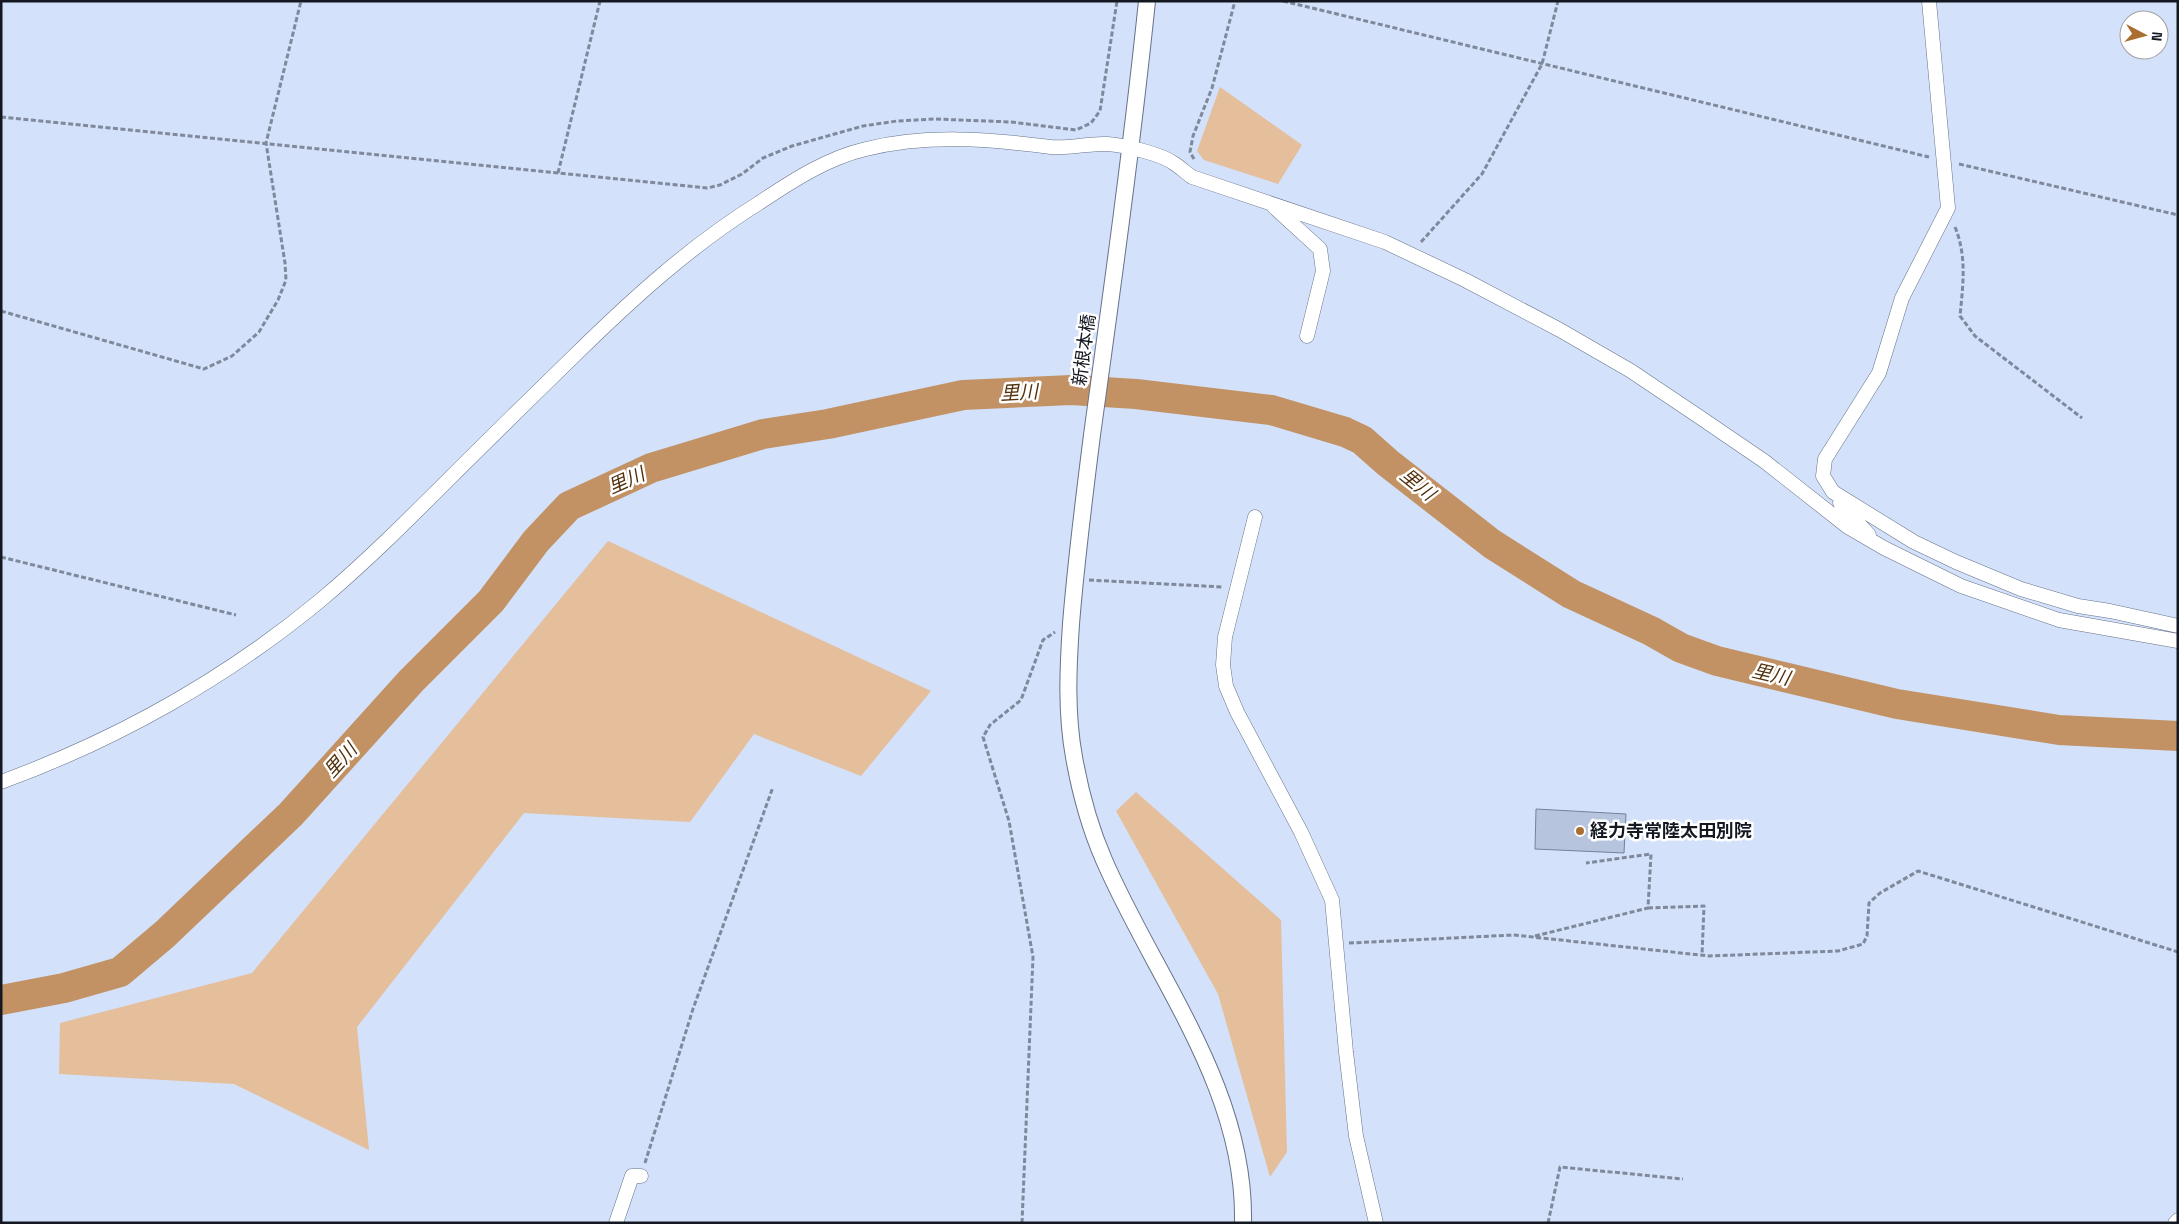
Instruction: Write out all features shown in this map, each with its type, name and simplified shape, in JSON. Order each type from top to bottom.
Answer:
[{"type":"street","name":"新根本橋","points":[[1147,1],[1130,154],[1074,579],[1068,668],[1069,714],[1074,756],[1086,806],[1104,859],[1192,1030],[1230,1120],[1239,1166],[1244,1223]]},
{"type":"street","points":[[1876,544],[1840,502],[1822,476],[1825,459],[1879,373],[1902,298],[1948,208],[1929,1]]},
{"type":"street","points":[[1,782],[34,770],[146,717],[188,693],[245,656],[317,603],[386,541],[615,316],[660,276],[726,223],[814,169],[840,157],[866,149],[908,141],[998,140],[1059,148],[1110,144],[1130,154],[1150,153],[1173,162],[1192,177],[1385,242],[1465,280],[1560,330],[1631,371],[1764,461],[1848,527],[1876,544],[1961,586],[2002,602],[2059,620],[2171,640],[2178,646]]},
{"type":"street","points":[[1270,204],[1320,250],[1323,271],[1307,336]]},
{"type":"street","points":[[1833,492],[1914,542],[2021,589],[2078,606],[2178,626]]},
{"type":"street","points":[[1255,517],[1225,637],[1223,664],[1226,686],[1236,712],[1301,832],[1332,900],[1356,1136],[1376,1223]]},
{"type":"street","points":[[616,1223],[632,1176],[641,1176]]},
{"type":"path","points":[[1,311],[204,369],[232,356],[259,332],[278,300],[286,280],[286,263],[266,144],[301,1]]},
{"type":"path","points":[[558,173],[600,1]]},
{"type":"path","points":[[1,117],[706,188],[720,185],[742,174],[763,158],[792,146],[863,126],[897,121],[935,119],[1011,122],[1076,130],[1091,123],[1100,112],[1117,1]]},
{"type":"path","points":[[1197,164],[1190,152],[1193,136],[1212,88],[1235,1]]},
{"type":"path","points":[[1283,1],[1943,161],[2178,215]]},
{"type":"path","points":[[1413,242],[1422,242],[1482,174],[1542,64],[1558,1]]},
{"type":"path","points":[[1948,208],[1960,240],[1964,270],[1960,316],[1975,336],[2082,418]]},
{"type":"path","points":[[1,557],[236,615]]},
{"type":"path","points":[[1074,579],[1238,588]]},
{"type":"path","points":[[1022,1223],[1034,957],[1009,821],[983,737],[990,724],[1021,700],[1043,640],[1055,633],[1058,624]]},
{"type":"path","points":[[641,1176],[693,1009],[773,787]]},
{"type":"path","points":[[1586,863],[1651,854],[1648,908]]},
{"type":"path","points":[[1336,944],[1514,935],[1702,956],[1838,951],[1863,944],[1867,936],[1869,904],[1880,893],[1918,871],[2178,952]]},
{"type":"path","points":[[1532,937],[1648,908],[1704,906],[1702,956]]},
{"type":"path","points":[[1548,1223],[1560,1167],[1683,1179]]},
{"type":"shaded area","points":[[1220,87],[1302,145],[1278,184],[1204,160],[1197,151]]},
{"type":"shaded area","points":[[608,541],[931,691],[861,776],[754,734],[690,822],[524,813],[357,1027],[369,1150],[234,1084],[59,1074],[60,1023],[252,973]]},
{"type":"shaded area","points":[[1136,792],[1281,920],[1287,1152],[1270,1177],[1218,994],[1116,811]]},
{"type":"building","name":"経力寺常陸太田別院","points":[[1536,809],[1626,814],[1624,853],[1535,849]]},
{"type":"waterway","name":"里川","points":[[1,1000],[64,988],[120,972],[165,934],[291,814],[411,681],[491,601],[536,541],[569,506],[651,468],[763,434],[828,424],[963,395],[1071,390],[1136,394],[1271,410],[1345,432],[1362,440],[1388,463],[1492,544],[1571,594],[1651,631],[1681,648],[1717,661],[1897,704],[2059,730],[2178,736]]},
{"type":"place","name":"経力寺常陸太田別院","points":[[1580,831]]}]
